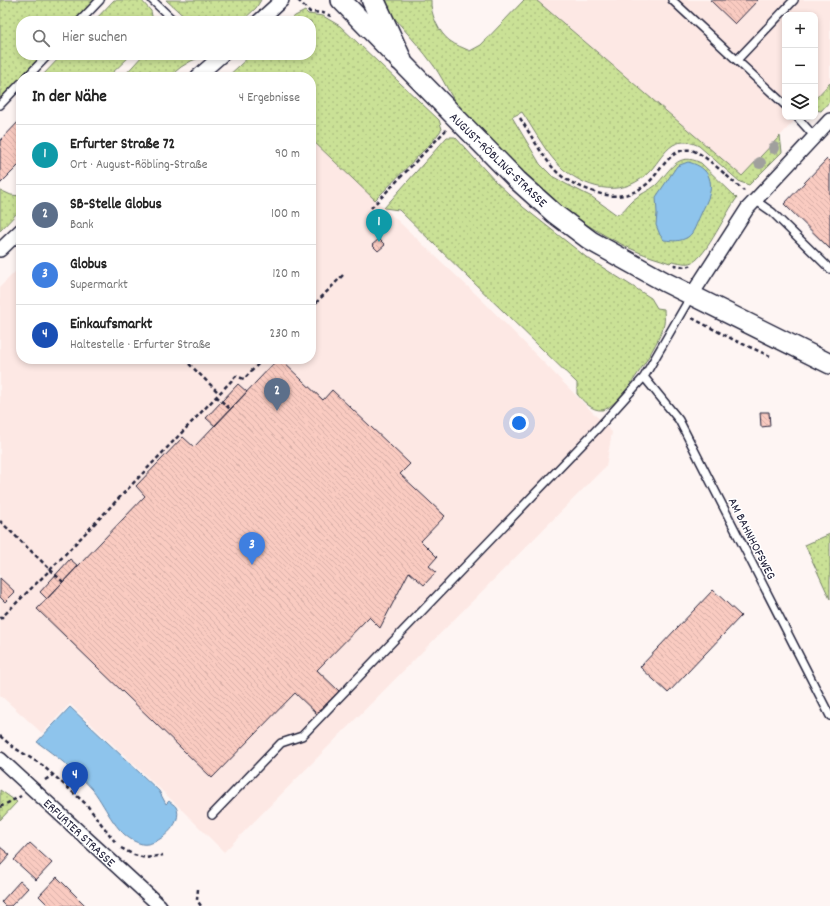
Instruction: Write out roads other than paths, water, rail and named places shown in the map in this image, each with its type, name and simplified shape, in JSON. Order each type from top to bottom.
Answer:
[{"type":"highway","points":[[373,0],[400,59]]},
{"type":"street","points":[[264,16],[282,0]]},
{"type":"street","name":"AUGUST-RÖBLING-STRASSE","points":[[341,0],[517,180],[555,214],[591,241],[691,296],[830,364]]},
{"type":"street","points":[[203,72],[216,60]]},
{"type":"street","points":[[691,296],[741,218],[755,200],[830,120]]},
{"type":"street","points":[[0,250],[16,235]]},
{"type":"street","name":"ERFURTER STRASSE","points":[[0,759],[160,906]]},
{"type":"lane","points":[[85,16],[100,0]]},
{"type":"lane","points":[[152,0],[169,16]]},
{"type":"lane","points":[[672,0],[782,102]]},
{"type":"lane","points":[[737,60],[794,0]]},
{"type":"lane","points":[[32,72],[43,60]]},
{"type":"lane","points":[[0,105],[16,88]]},
{"type":"lane","points":[[801,120],[814,136]]},
{"type":"lane","points":[[755,200],[772,212],[830,269]]},
{"type":"lane","points":[[212,815],[281,743],[302,736],[599,427],[644,377],[691,296]]},
{"type":"lane","name":"AM BAHNHOFSWEG","points":[[644,377],[679,420],[830,716]]},
{"type":"water","points":[[688,162],[699,166],[708,175],[711,186],[709,196],[692,233],[688,237],[673,241],[664,240],[656,225],[656,197],[677,166]]},
{"type":"water","points":[[70,707],[159,791],[166,804],[169,801],[175,806],[178,813],[177,820],[168,833],[162,838],[155,842],[142,844],[133,841],[126,836],[113,822],[98,797],[87,783],[66,764],[37,742]]},
{"type":"place","name":"Erfurter Straße 72","points":[[379,242]]},
{"type":"place","name":"SB-Stelle Globus","points":[[277,411]]},
{"type":"place","name":"Globus","points":[[252,565]]},
{"type":"place","name":"Einkaufsmarkt","points":[[75,795]]}]
